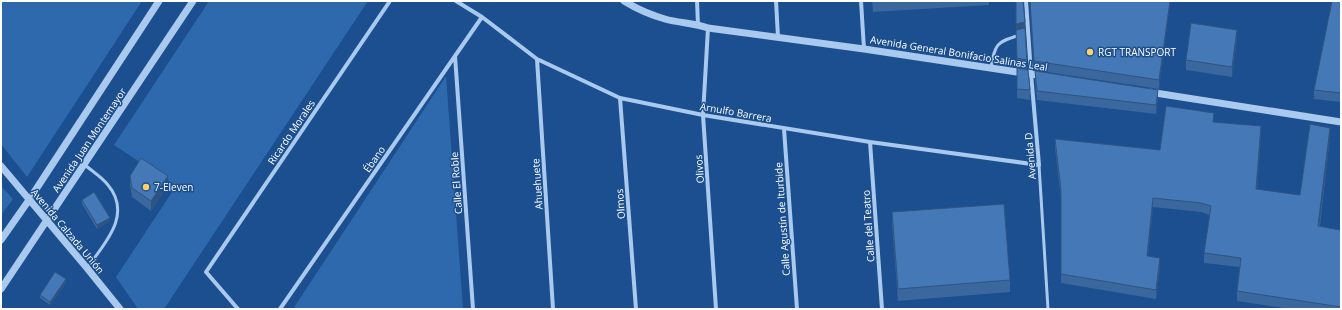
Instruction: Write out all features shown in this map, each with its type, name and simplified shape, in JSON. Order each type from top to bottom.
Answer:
[{"type":"street","name":"Avenida Juan Montemayor","points":[[1,240],[29,200],[159,1]]},
{"type":"street","name":"Avenida Juan Montemayor","points":[[1,289],[193,1]]},
{"type":"street","name":"Ricardo Morales","points":[[238,309],[206,272],[390,1]]},
{"type":"street","name":"Arnulfo Barrera","points":[[456,1],[482,17],[537,59],[620,98],[703,115],[784,129],[1039,165]]},
{"type":"street","name":"Avenida General Bonifacio Salinas Leal","points":[[624,1],[648,13],[666,19],[708,28],[1054,77]]},
{"type":"street","points":[[697,1],[698,25]]},
{"type":"street","points":[[776,1],[778,37]]},
{"type":"street","points":[[861,1],[864,49]]},
{"type":"street","name":"Avenida D","points":[[1026,1],[1029,33],[1030,74],[1039,165]]},
{"type":"street","name":"Ébano","points":[[280,309],[482,17]]},
{"type":"street","name":"Olivos","points":[[708,28],[703,115],[716,309]]},
{"type":"street","name":"Calle El Roble","points":[[455,56],[472,309]]},
{"type":"street","name":"Ahuehuete","points":[[537,59],[553,309]]},
{"type":"street","points":[[1139,90],[1341,122]]},
{"type":"street","name":"Olmos","points":[[620,98],[636,309]]},
{"type":"street","name":"Calle Agustín de Iturbide","points":[[784,129],[797,309]]},
{"type":"street","name":"Calle del Teatro","points":[[870,142],[882,309]]},
{"type":"street","name":"Avenida Calzada Unión","points":[[1,166],[120,309]]},
{"type":"lane","points":[[991,68],[995,48],[999,44],[1005,39],[1029,33]]},
{"type":"lane","points":[[85,165],[109,186],[116,199],[118,212],[116,223],[111,234],[87,268]]},
{"type":"lane","name":"Avenida D","points":[[1039,165],[1048,309]]},
{"type":"lane","points":[[1048,309],[1053,309]]},
{"type":"shaded area","points":[[1,1],[142,1],[27,177],[1,144]]},
{"type":"shaded area","points":[[209,1],[368,1],[164,309],[138,309],[116,277],[176,186],[114,145]]},
{"type":"shaded area","points":[[446,76],[463,309],[293,309]]},
{"type":"shaded area","points":[[1,186],[13,199],[1,215]]},
{"type":"building","points":[[1016,1],[1023,1],[1025,22],[1016,24]]},
{"type":"building","points":[[1030,1],[1170,1],[1159,80],[1034,61]]},
{"type":"building","points":[[1332,1],[1341,1],[1341,93],[1314,90]]},
{"type":"building","points":[[1191,23],[1237,30],[1232,67],[1186,60]]},
{"type":"building","points":[[1025,28],[1027,60],[1017,58],[1016,30]]},
{"type":"building","points":[[1017,68],[1028,70],[1030,90],[1017,89]]},
{"type":"building","points":[[1035,71],[1158,90],[1156,105],[1037,91]]},
{"type":"building","points":[[1166,106],[1214,113],[1213,122],[1261,126],[1256,189],[1300,195],[1310,124],[1330,128],[1318,226],[1340,230],[1341,225],[1341,307],[1237,291],[1241,258],[1204,253],[1211,206],[1201,203],[1153,198],[1147,256],[1160,258],[1156,290],[1061,274],[1061,190],[1055,139],[1160,150]]},
{"type":"building","points":[[141,158],[168,176],[151,201],[132,188],[130,176]]},
{"type":"building","points":[[94,192],[110,218],[97,225],[82,200]]},
{"type":"building","points":[[1004,204],[1010,280],[898,289],[892,212]]},
{"type":"building","points":[[55,272],[66,279],[50,302],[40,295]]},
{"type":"place","name":"RGT TRANSPORT","points":[[1090,52]]},
{"type":"place","name":"7-Eleven","points":[[146,187]]}]
